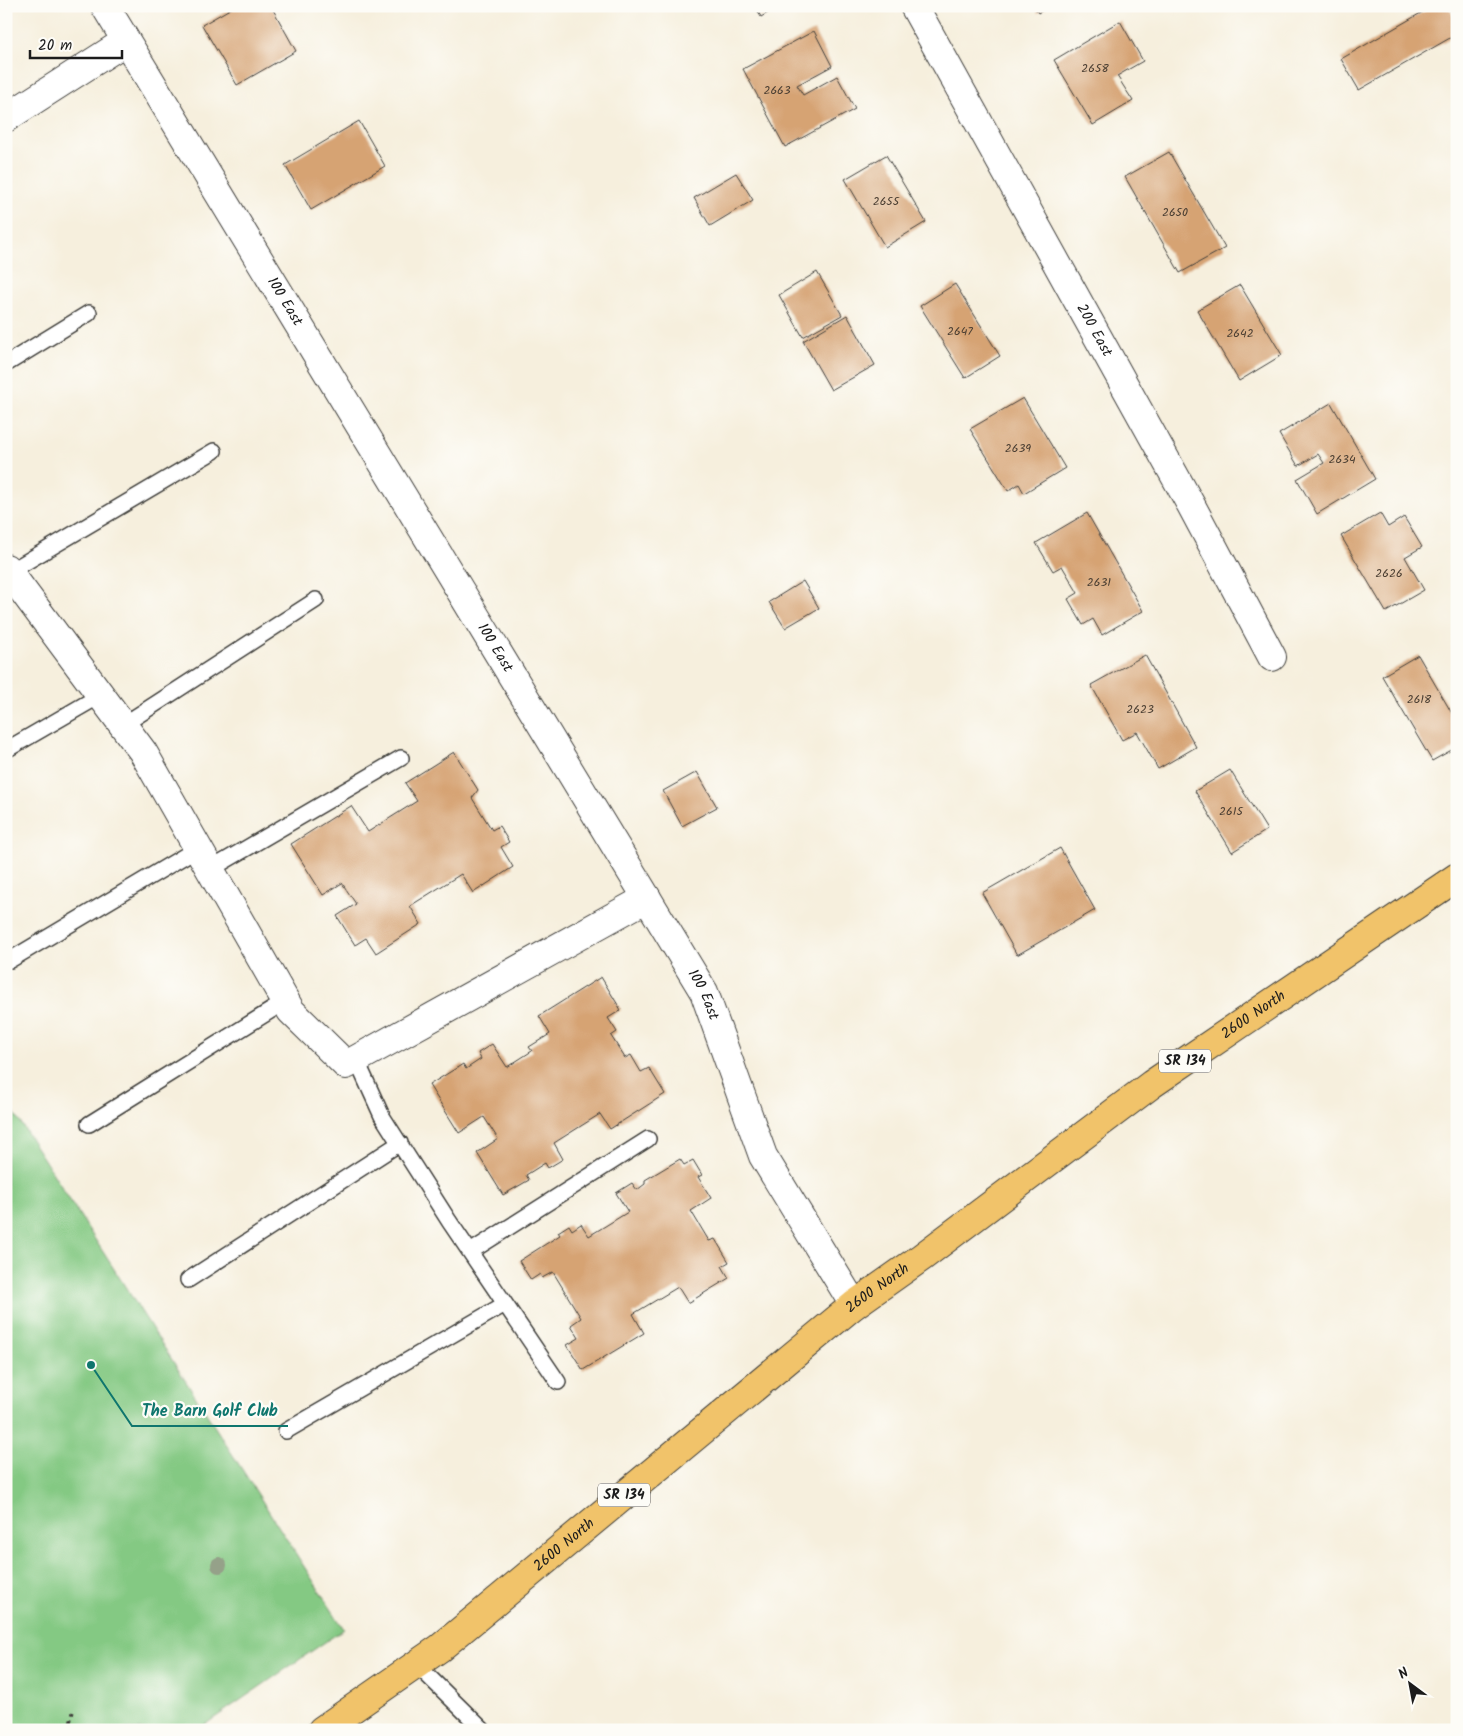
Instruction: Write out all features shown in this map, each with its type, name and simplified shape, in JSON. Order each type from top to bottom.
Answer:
[{"type":"main road","name":"2600 North","points":[[322,1730],[447,1642],[854,1305],[1152,1084],[1457,877]]},
{"type":"street","name":"100 East","points":[[105,6],[704,992],[763,1156],[854,1305]]},
{"type":"street","name":"200 East","points":[[914,6],[1191,505],[1272,657]]},
{"type":"street","points":[[6,118],[126,41]]},
{"type":"street","points":[[8,570],[143,752],[291,1011],[346,1065],[647,898]]},
{"type":"lane","points":[[6,364],[89,313]]},
{"type":"lane","points":[[8,570],[214,451]]},
{"type":"lane","points":[[123,725],[316,600]]},
{"type":"lane","points":[[6,750],[101,695]]},
{"type":"lane","points":[[10,960],[400,758]]},
{"type":"lane","points":[[89,1124],[286,1001]]},
{"type":"lane","points":[[356,1059],[382,1116],[470,1252],[558,1382]]},
{"type":"lane","points":[[470,1252],[648,1139]]},
{"type":"lane","points":[[188,1280],[400,1143]]},
{"type":"lane","points":[[286,1431],[505,1304]]},
{"type":"lane","points":[[416,1664],[483,1730]]},
{"type":"path","points":[[68,1730],[73,1712]]},
{"type":"green space","points":[[6,1100],[344,1629],[197,1730],[6,1730]]},
{"type":"building","points":[[235,6],[271,6],[296,51],[237,85],[202,25]]},
{"type":"building","points":[[755,6],[779,6],[761,17]]},
{"type":"building","points":[[1034,6],[1049,6],[1038,13]]},
{"type":"building","points":[[1433,6],[1448,6],[1457,22],[1457,34],[1359,90],[1341,59]]},
{"type":"building","points":[[1120,21],[1143,61],[1117,76],[1133,101],[1093,125],[1054,60]]},
{"type":"building","points":[[814,31],[832,66],[797,85],[803,95],[837,76],[855,109],[785,147],[743,69]]},
{"type":"building","points":[[359,121],[385,166],[311,210],[285,165]]},
{"type":"building","points":[[1169,152],[1225,248],[1180,273],[1125,177]]},
{"type":"building","points":[[886,155],[926,222],[885,247],[845,179]]},
{"type":"building","points":[[736,173],[753,200],[710,226],[694,198]]},
{"type":"building","points":[[817,272],[842,315],[803,337],[779,295]]},
{"type":"building","points":[[955,284],[1000,356],[965,378],[920,306]]},
{"type":"building","points":[[1240,285],[1282,355],[1239,381],[1197,310]]},
{"type":"building","points":[[847,315],[875,365],[831,390],[803,341]]},
{"type":"building","points":[[1023,398],[1065,468],[1024,493],[1019,484],[1008,491],[970,429]]},
{"type":"building","points":[[1331,403],[1375,479],[1317,514],[1297,479],[1324,463],[1318,454],[1298,466],[1279,434]]},
{"type":"building","points":[[1087,513],[1143,611],[1102,635],[1093,619],[1083,625],[1068,599],[1078,593],[1062,566],[1053,571],[1036,543]]},
{"type":"building","points":[[1380,513],[1388,527],[1404,517],[1422,547],[1405,557],[1424,590],[1386,612],[1341,536]]},
{"type":"building","points":[[803,581],[819,608],[785,628],[769,602]]},
{"type":"building","points":[[1145,655],[1196,747],[1158,769],[1137,732],[1122,740],[1091,685]]},
{"type":"building","points":[[1418,655],[1457,722],[1457,747],[1432,761],[1382,676]]},
{"type":"building","points":[[454,752],[478,790],[472,798],[492,830],[499,826],[509,842],[501,847],[513,867],[473,893],[461,874],[410,906],[421,924],[376,953],[366,938],[355,945],[337,916],[356,904],[342,883],[323,895],[291,844],[351,806],[368,832],[417,801],[405,783]]},
{"type":"building","points":[[1230,770],[1267,830],[1232,852],[1195,791]]},
{"type":"building","points":[[697,772],[717,807],[682,826],[663,791]]},
{"type":"building","points":[[1060,848],[1095,910],[1017,955],[982,893]]},
{"type":"building","points":[[601,977],[621,1010],[608,1018],[617,1032],[611,1036],[625,1058],[631,1055],[641,1072],[649,1068],[665,1094],[610,1129],[600,1114],[554,1143],[563,1159],[548,1168],[545,1163],[526,1175],[529,1180],[503,1195],[477,1153],[498,1139],[484,1117],[459,1133],[429,1085],[463,1064],[466,1069],[481,1059],[478,1053],[492,1044],[507,1067],[532,1051],[529,1047],[550,1034],[539,1016]]},
{"type":"building","points":[[680,1159],[684,1165],[693,1160],[702,1175],[698,1177],[711,1198],[691,1211],[709,1241],[715,1239],[729,1262],[722,1266],[729,1278],[688,1303],[678,1287],[633,1314],[644,1333],[583,1370],[567,1345],[579,1338],[571,1325],[581,1318],[553,1272],[542,1278],[540,1274],[531,1280],[519,1261],[560,1235],[558,1232],[569,1225],[572,1230],[581,1224],[589,1236],[628,1212],[616,1193],[632,1183],[637,1190],[645,1184],[645,1180]]},
{"type":"place","name":"The Barn Golf Club","points":[[91,1365]]}]
